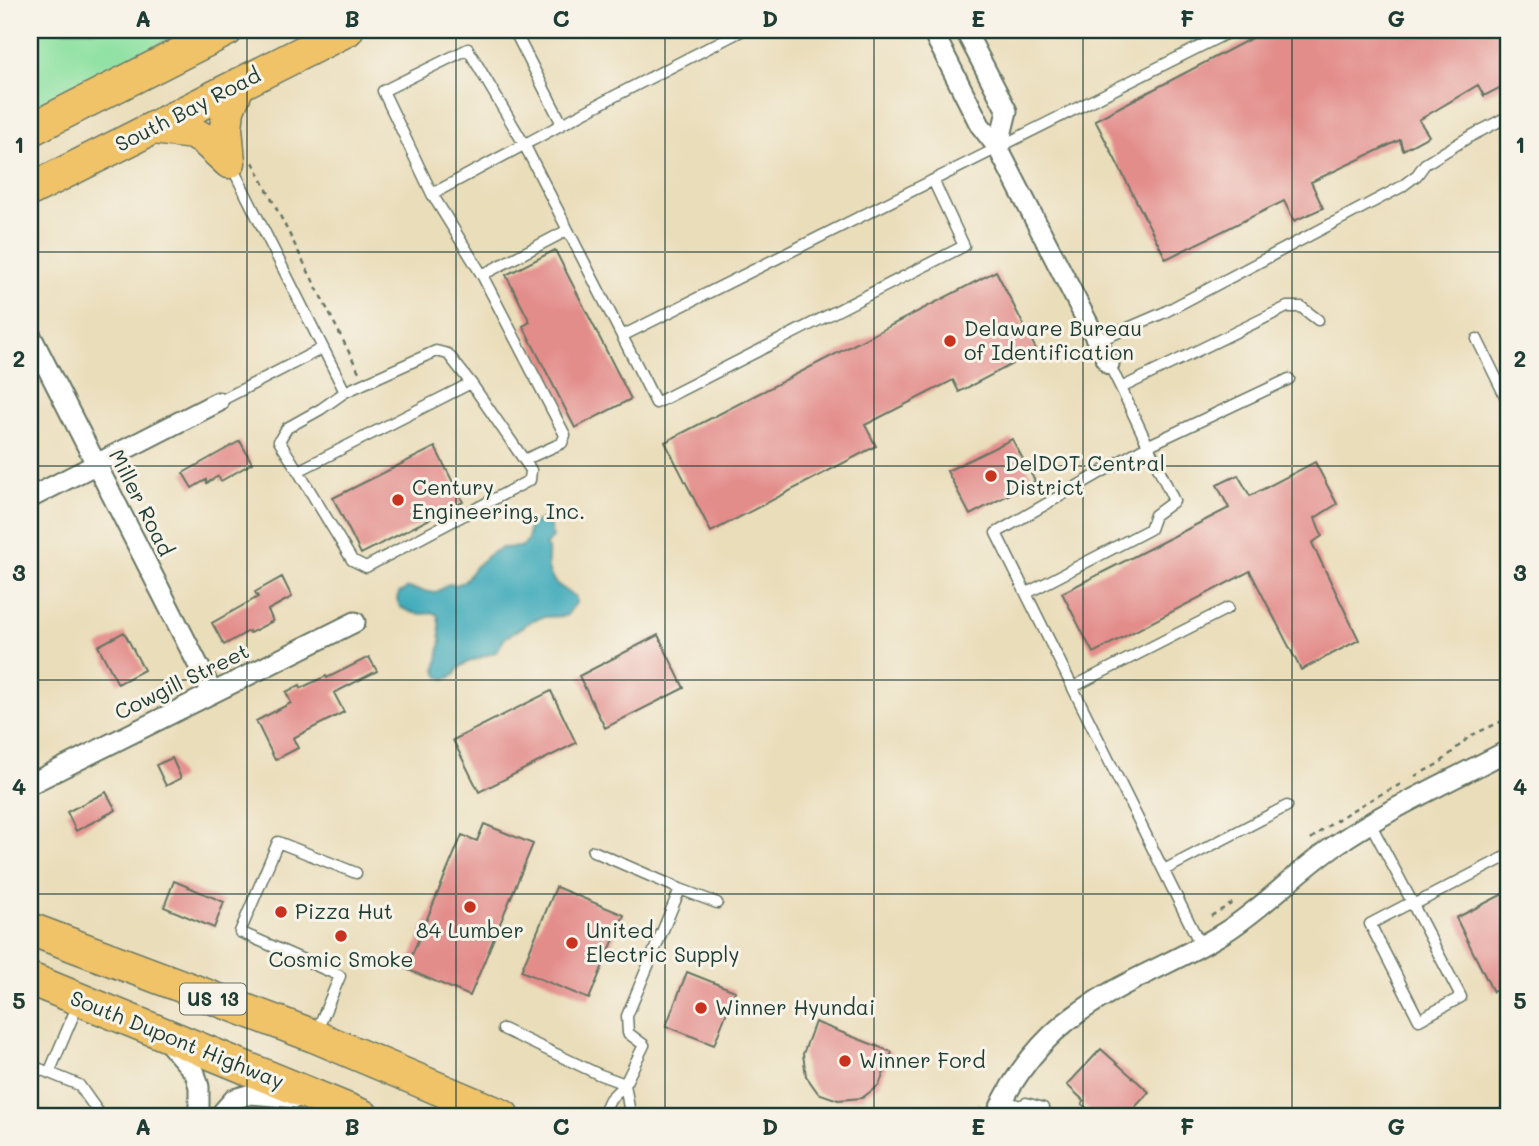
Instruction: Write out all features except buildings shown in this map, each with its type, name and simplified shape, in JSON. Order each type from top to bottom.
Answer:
[{"type":"highway","points":[[30,130],[227,30]]},
{"type":"highway","name":"South Bay Road","points":[[30,190],[347,30]]},
{"type":"highway","points":[[238,157],[226,128],[228,110],[239,84]]},
{"type":"highway","points":[[153,128],[193,133],[238,157]]},
{"type":"highway","name":"US 13","points":[[37,933],[314,1036],[503,1116]]},
{"type":"highway","name":"South Dupont Highway","points":[[30,979],[363,1116]]},
{"type":"street","points":[[932,30],[980,125],[998,148],[1109,364]]},
{"type":"street","points":[[965,30],[1007,111],[998,148]]},
{"type":"street","name":"Miller Road","points":[[30,334],[212,692]]},
{"type":"street","points":[[30,498],[218,402]]},
{"type":"street","name":"Cowgill Street","points":[[30,784],[355,622]]},
{"type":"street","points":[[1006,1107],[1033,1055],[1080,1011],[1201,946],[1248,916],[1314,860],[1370,823],[1509,750]]},
{"type":"street","points":[[159,1033],[195,1073],[199,1087],[199,1116]]},
{"type":"street","points":[[219,1116],[234,1099],[251,1094],[325,1101]]},
{"type":"lane","points":[[514,30],[562,124]]},
{"type":"lane","points":[[432,194],[743,30]]},
{"type":"lane","points":[[622,335],[1233,30]]},
{"type":"lane","points":[[524,460],[562,443],[565,435],[482,275],[432,194],[383,91],[468,49],[524,144],[656,403],[964,246],[933,180]]},
{"type":"lane","points":[[1098,341],[1163,313],[1401,187],[1417,176],[1425,164],[1509,116]]},
{"type":"lane","points":[[238,157],[345,392]]},
{"type":"lane","points":[[482,275],[568,230]]},
{"type":"lane","points":[[1121,388],[1287,307],[1301,307],[1318,320]]},
{"type":"lane","points":[[1477,339],[1509,404]]},
{"type":"lane","points":[[218,402],[323,348]]},
{"type":"lane","points":[[436,351],[448,354],[524,460],[531,470],[530,480],[366,566],[352,560],[279,441],[286,428],[345,392],[436,351]]},
{"type":"lane","points":[[1027,593],[1150,529],[1155,515],[1174,501],[1109,364]]},
{"type":"lane","points":[[1201,946],[996,533],[1148,446],[1289,379]]},
{"type":"lane","points":[[298,471],[471,383]]},
{"type":"lane","points":[[1073,687],[1228,608]]},
{"type":"lane","points":[[1164,870],[1287,806]]},
{"type":"lane","points":[[1370,823],[1412,903],[1461,997],[1419,1020],[1370,925],[1412,903],[1509,855]]},
{"type":"lane","points":[[314,1036],[340,976],[240,932],[278,842],[356,873]]},
{"type":"lane","points":[[593,851],[717,903]]},
{"type":"lane","points":[[602,1116],[610,1099],[625,1084],[644,1045],[628,1033],[626,1016],[680,889]]},
{"type":"lane","points":[[49,1073],[80,1000]]},
{"type":"lane","points":[[503,1028],[598,1074],[625,1084]]},
{"type":"lane","points":[[30,1065],[79,1085],[101,1116]]},
{"type":"lane","points":[[625,1084],[629,1108],[626,1116]]},
{"type":"lane","points":[[1006,1107],[1026,1103],[1043,1108],[1044,1116]]},
{"type":"lane","points":[[1006,1107],[1033,1116]]},
{"type":"path","points":[[238,157],[362,378]]},
{"type":"green space","points":[[30,30],[187,30],[30,111]]},
{"type":"water","points":[[547,517],[553,538],[545,545],[548,549],[550,573],[559,585],[576,597],[576,603],[566,616],[533,620],[505,638],[496,652],[466,663],[455,675],[446,679],[439,677],[436,671],[441,641],[438,615],[432,612],[415,613],[400,607],[397,599],[399,593],[408,588],[435,593],[449,584],[464,582],[475,567],[491,553],[502,548],[524,545],[528,539],[529,525]]},
{"type":"place","name":"Delaware Bureau of Identification","points":[[950,341]]},
{"type":"place","name":"DelDOT Central District","points":[[991,476]]},
{"type":"place","name":"Century Engineering, Inc.","points":[[398,500]]},
{"type":"place","name":"84 Lumber","points":[[470,907]]},
{"type":"place","name":"Pizza Hut","points":[[281,912]]},
{"type":"place","name":"Cosmic Smoke","points":[[341,936]]},
{"type":"place","name":"United Electric Supply","points":[[572,943]]},
{"type":"place","name":"Winner Hyundai","points":[[701,1008]]},
{"type":"place","name":"Winner Ford","points":[[845,1061]]}]
